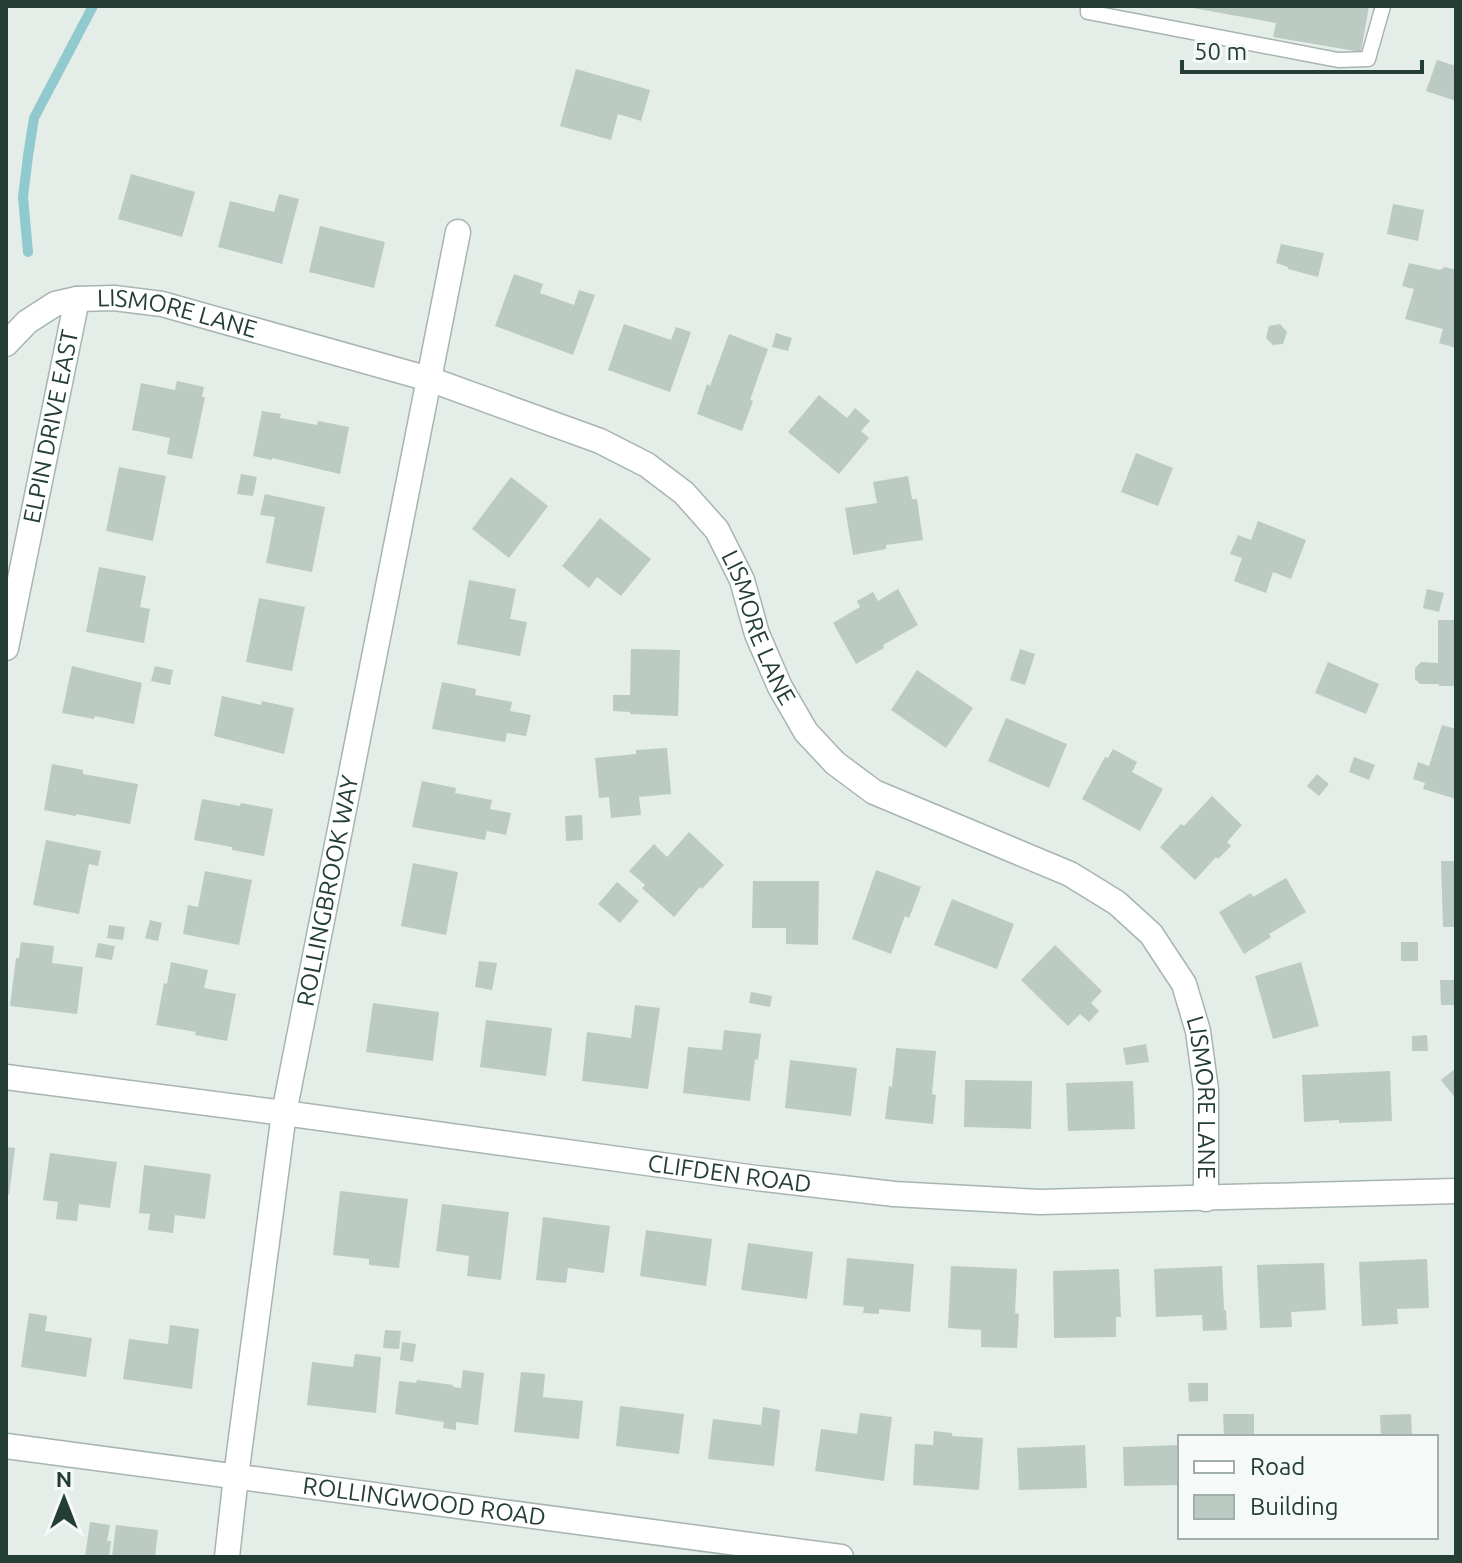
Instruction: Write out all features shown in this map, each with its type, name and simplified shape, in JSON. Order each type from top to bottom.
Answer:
[{"type":"street","name":"ROLLINGBROOK WAY","points":[[227,1557],[284,1113],[458,232]]},
{"type":"street","name":"LISMORE LANE","points":[[77,299],[114,298],[162,304],[429,379],[600,441],[647,465],[684,493],[717,530],[742,580],[757,634],[780,687],[806,732],[835,763],[874,792],[1070,874],[1117,903],[1151,934],[1184,984],[1198,1031],[1206,1090],[1206,1199]]},
{"type":"street","points":[[6,344],[27,322],[55,304],[77,299]]},
{"type":"street","name":"ELPIN DRIVE EAST","points":[[6,648],[77,299]]},
{"type":"street","name":"CLIFDEN ROAD","points":[[6,1077],[894,1194],[1040,1202],[1456,1191]]},
{"type":"street","name":"ROLLINGWOOD ROAD","points":[[6,1446],[841,1557]]},
{"type":"lane","points":[[1088,6],[1088,12],[1338,60],[1368,59],[1383,6]]},
{"type":"building","points":[[1193,6],[1369,6],[1361,52],[1273,37],[1276,23]]},
{"type":"building","points":[[1437,60],[1456,66],[1456,101],[1426,91]]},
{"type":"building","points":[[576,69],[650,90],[641,121],[618,114],[611,140],[560,126]]},
{"type":"building","points":[[131,174],[195,192],[182,237],[118,219]]},
{"type":"building","points":[[279,194],[299,199],[282,264],[218,247],[230,201],[274,212]]},
{"type":"building","points":[[1393,204],[1424,210],[1418,241],[1387,234]]},
{"type":"building","points":[[320,226],[385,242],[374,288],[309,272]]},
{"type":"building","points":[[1281,244],[1324,253],[1318,277],[1276,263]]},
{"type":"building","points":[[1409,263],[1456,270],[1456,348],[1439,343],[1443,329],[1405,319],[1414,289],[1402,286]]},
{"type":"building","points":[[514,274],[543,284],[540,293],[574,305],[579,290],[595,295],[573,355],[495,326]]},
{"type":"building","points":[[624,324],[671,340],[676,327],[691,332],[670,392],[608,370]]},
{"type":"building","points":[[1280,324],[1287,332],[1283,344],[1273,345],[1266,338],[1269,326]]},
{"type":"building","points":[[776,333],[792,338],[788,351],[772,347]]},
{"type":"building","points":[[729,334],[768,349],[742,431],[697,414]]},
{"type":"building","points":[[177,381],[204,387],[202,397],[205,397],[192,459],[167,454],[170,438],[132,430],[141,383],[175,390]]},
{"type":"building","points":[[819,395],[847,418],[855,408],[870,421],[861,431],[869,438],[839,474],[788,432]]},
{"type":"building","points":[[262,411],[317,425],[318,421],[349,427],[340,474],[253,456]]},
{"type":"building","points":[[1136,453],[1173,468],[1158,506],[1121,492]]},
{"type":"building","points":[[119,467],[166,476],[153,541],[106,531]]},
{"type":"building","points":[[241,474],[257,477],[253,496],[237,494]]},
{"type":"building","points":[[908,476],[912,499],[917,499],[923,540],[886,545],[886,549],[853,555],[845,508],[877,503],[873,482]]},
{"type":"building","points":[[511,477],[548,506],[509,558],[472,529]]},
{"type":"building","points":[[265,494],[325,507],[312,572],[266,563],[275,517],[260,515]]},
{"type":"building","points":[[600,518],[651,559],[621,596],[597,577],[589,588],[562,566]]},
{"type":"building","points":[[1258,521],[1306,540],[1291,579],[1273,572],[1266,593],[1234,581],[1242,558],[1230,554],[1238,535],[1251,540]]},
{"type":"building","points":[[99,567],[146,576],[140,607],[150,609],[144,643],[86,632]]},
{"type":"building","points":[[469,580],[516,589],[510,619],[527,622],[520,656],[457,644]]},
{"type":"building","points":[[898,589],[918,625],[856,664],[833,623],[860,607],[857,601],[873,592],[878,601]]},
{"type":"building","points":[[1427,589],[1444,593],[1439,612],[1423,608]]},
{"type":"building","points":[[259,598],[305,607],[292,671],[246,662]]},
{"type":"building","points":[[1438,620],[1456,620],[1456,686],[1420,684],[1415,679],[1415,668],[1421,662],[1438,663]]},
{"type":"building","points":[[631,649],[680,650],[678,716],[613,711],[613,695],[630,695]]},
{"type":"building","points":[[1020,649],[1035,654],[1025,685],[1010,680]]},
{"type":"building","points":[[1328,662],[1379,684],[1366,714],[1315,693]]},
{"type":"building","points":[[72,666],[142,683],[134,724],[62,713]]},
{"type":"building","points":[[155,666],[173,670],[170,685],[151,681]]},
{"type":"building","points":[[917,670],[973,708],[946,748],[891,710]]},
{"type":"building","points":[[442,682],[476,689],[475,695],[512,702],[510,711],[531,715],[526,736],[507,733],[505,742],[432,729]]},
{"type":"building","points":[[222,696],[261,705],[262,701],[294,708],[284,754],[214,736]]},
{"type":"building","points":[[1006,718],[1067,744],[1049,788],[988,761]]},
{"type":"building","points":[[1442,725],[1456,729],[1456,799],[1423,789],[1425,783],[1413,779],[1418,762],[1429,766]]},
{"type":"building","points":[[667,748],[671,794],[639,797],[641,815],[611,818],[609,797],[599,798],[595,758]]},
{"type":"building","points":[[1113,749],[1137,762],[1132,772],[1163,789],[1140,831],[1082,799],[1105,757],[1108,758]]},
{"type":"building","points":[[1354,757],[1375,765],[1369,780],[1349,772]]},
{"type":"building","points":[[52,764],[83,770],[83,774],[138,784],[130,824],[44,810]]},
{"type":"building","points":[[1317,774],[1329,784],[1319,796],[1307,786]]},
{"type":"building","points":[[422,781],[456,788],[455,793],[492,800],[490,809],[511,813],[506,835],[487,831],[485,840],[412,827]]},
{"type":"building","points":[[1212,796],[1242,825],[1227,842],[1231,846],[1195,880],[1160,847]]},
{"type":"building","points":[[202,799],[273,809],[264,856],[194,840]]},
{"type":"building","points":[[582,815],[583,840],[566,841],[565,816]]},
{"type":"building","points":[[689,832],[724,865],[674,917],[642,888],[645,885],[629,871],[654,844],[667,857]]},
{"type":"building","points":[[46,840],[101,851],[98,866],[89,864],[79,914],[33,905]]},
{"type":"building","points":[[1441,861],[1456,861],[1456,927],[1443,927]]},
{"type":"building","points":[[413,863],[458,872],[446,935],[401,926]]},
{"type":"building","points":[[876,870],[921,887],[909,918],[905,916],[891,954],[852,939]]},
{"type":"building","points":[[205,871],[252,880],[239,945],[183,934],[188,905],[198,907]]},
{"type":"building","points":[[1286,878],[1306,912],[1269,934],[1271,937],[1244,954],[1219,912],[1251,893],[1253,897]]},
{"type":"building","points":[[753,881],[819,881],[818,945],[786,944],[786,928],[752,928]]},
{"type":"building","points":[[617,882],[639,901],[620,923],[598,904]]},
{"type":"building","points":[[952,899],[1014,924],[997,969],[934,945]]},
{"type":"building","points":[[150,920],[162,923],[158,941],[145,938]]},
{"type":"building","points":[[109,925],[125,927],[123,940],[107,938]]},
{"type":"building","points":[[21,942],[54,946],[52,963],[83,967],[77,1014],[10,1006]]},
{"type":"building","points":[[1401,942],[1418,942],[1418,961],[1401,961]]},
{"type":"building","points":[[98,943],[115,946],[112,960],[95,957]]},
{"type":"building","points":[[1055,945],[1102,991],[1091,1003],[1099,1011],[1089,1022],[1080,1014],[1068,1026],[1021,980]]},
{"type":"building","points":[[479,961],[497,963],[492,990],[475,987]]},
{"type":"building","points":[[171,962],[208,970],[204,988],[236,994],[227,1041],[156,1025]]},
{"type":"building","points":[[1301,962],[1319,1026],[1273,1039],[1255,976]]},
{"type":"building","points":[[1440,980],[1456,980],[1456,1005],[1441,1005]]},
{"type":"building","points":[[751,992],[772,996],[770,1007],[749,1003]]},
{"type":"building","points":[[373,1003],[439,1012],[433,1061],[366,1052]]},
{"type":"building","points":[[635,1005],[660,1008],[648,1089],[582,1081],[587,1032],[631,1038]]},
{"type":"building","points":[[486,1020],[552,1028],[546,1076],[480,1067]]},
{"type":"building","points":[[724,1030],[761,1034],[750,1101],[683,1093],[688,1047],[722,1050]]},
{"type":"building","points":[[1427,1035],[1428,1051],[1412,1051],[1412,1036]]},
{"type":"building","points":[[1146,1044],[1149,1062],[1126,1065],[1123,1048]]},
{"type":"building","points":[[896,1048],[936,1051],[933,1124],[885,1119]]},
{"type":"building","points":[[790,1060],[857,1068],[851,1116],[785,1108]]},
{"type":"building","points":[[1456,1068],[1456,1099],[1441,1080]]},
{"type":"building","points":[[1390,1071],[1392,1121],[1304,1122],[1302,1075]]},
{"type":"building","points":[[965,1080],[1032,1081],[1031,1129],[964,1127]]},
{"type":"building","points":[[1133,1081],[1135,1129],[1068,1131],[1066,1083]]},
{"type":"building","points":[[6,1147],[15,1148],[9,1195],[6,1194]]},
{"type":"building","points":[[50,1153],[117,1162],[110,1208],[79,1204],[77,1221],[56,1219],[58,1202],[43,1200]]},
{"type":"building","points":[[144,1165],[211,1174],[205,1219],[175,1215],[173,1233],[148,1230],[150,1214],[139,1213]]},
{"type":"building","points":[[340,1191],[408,1199],[399,1268],[369,1265],[369,1259],[333,1255]]},
{"type":"building","points":[[442,1204],[509,1212],[501,1280],[467,1276],[469,1256],[436,1251]]},
{"type":"building","points":[[543,1217],[610,1226],[604,1273],[568,1268],[566,1283],[536,1280]]},
{"type":"building","points":[[646,1230],[712,1239],[706,1286],[640,1276]]},
{"type":"building","points":[[748,1243],[813,1252],[807,1299],[741,1290]]},
{"type":"building","points":[[847,1258],[914,1264],[910,1312],[879,1309],[879,1314],[863,1313],[864,1307],[843,1305]]},
{"type":"building","points":[[1427,1259],[1429,1308],[1397,1309],[1398,1324],[1362,1326],[1359,1262]]},
{"type":"building","points":[[1324,1263],[1326,1310],[1291,1312],[1292,1327],[1260,1328],[1257,1265]]},
{"type":"building","points":[[951,1266],[1017,1269],[1017,1348],[981,1347],[981,1330],[948,1328]]},
{"type":"building","points":[[1222,1266],[1227,1330],[1203,1331],[1202,1315],[1156,1317],[1154,1269]]},
{"type":"building","points":[[1119,1269],[1121,1317],[1116,1317],[1116,1337],[1054,1338],[1053,1271]]},
{"type":"building","points":[[29,1313],[47,1316],[45,1331],[92,1338],[86,1377],[21,1367]]},
{"type":"building","points":[[170,1325],[199,1329],[192,1389],[123,1379],[129,1339],[168,1344]]},
{"type":"building","points":[[385,1330],[401,1331],[399,1349],[383,1348]]},
{"type":"building","points":[[402,1342],[416,1344],[413,1362],[400,1360]]},
{"type":"building","points":[[355,1354],[381,1357],[376,1413],[307,1405],[312,1362],[353,1367]]},
{"type":"building","points":[[463,1370],[484,1373],[478,1425],[456,1422],[456,1430],[443,1428],[444,1422],[395,1414],[399,1381],[416,1383],[417,1380],[461,1388]]},
{"type":"building","points":[[521,1372],[545,1374],[543,1397],[583,1401],[579,1439],[514,1432]]},
{"type":"building","points":[[1188,1383],[1208,1383],[1208,1401],[1189,1402]]},
{"type":"building","points":[[620,1406],[684,1414],[679,1454],[616,1446]]},
{"type":"building","points":[[763,1407],[780,1410],[774,1466],[708,1459],[713,1419],[761,1425]]},
{"type":"building","points":[[860,1413],[892,1417],[884,1481],[815,1471],[821,1429],[857,1434]]},
{"type":"building","points":[[1223,1414],[1254,1414],[1254,1435],[1224,1435]]},
{"type":"building","points":[[1411,1414],[1412,1435],[1381,1435],[1380,1415]]},
{"type":"building","points":[[934,1431],[952,1433],[952,1436],[983,1438],[979,1490],[913,1485],[915,1444],[933,1445]]},
{"type":"building","points":[[1085,1445],[1087,1488],[1019,1490],[1017,1448]]},
{"type":"building","points":[[1178,1445],[1178,1485],[1124,1486],[1123,1447]]},
{"type":"building","points":[[90,1522],[110,1525],[107,1541],[111,1541],[109,1557],[85,1557]]},
{"type":"building","points":[[116,1525],[158,1530],[155,1557],[112,1557]]},
{"type":"waterway","points":[[28,252],[23,197],[34,118],[93,6]]}]
